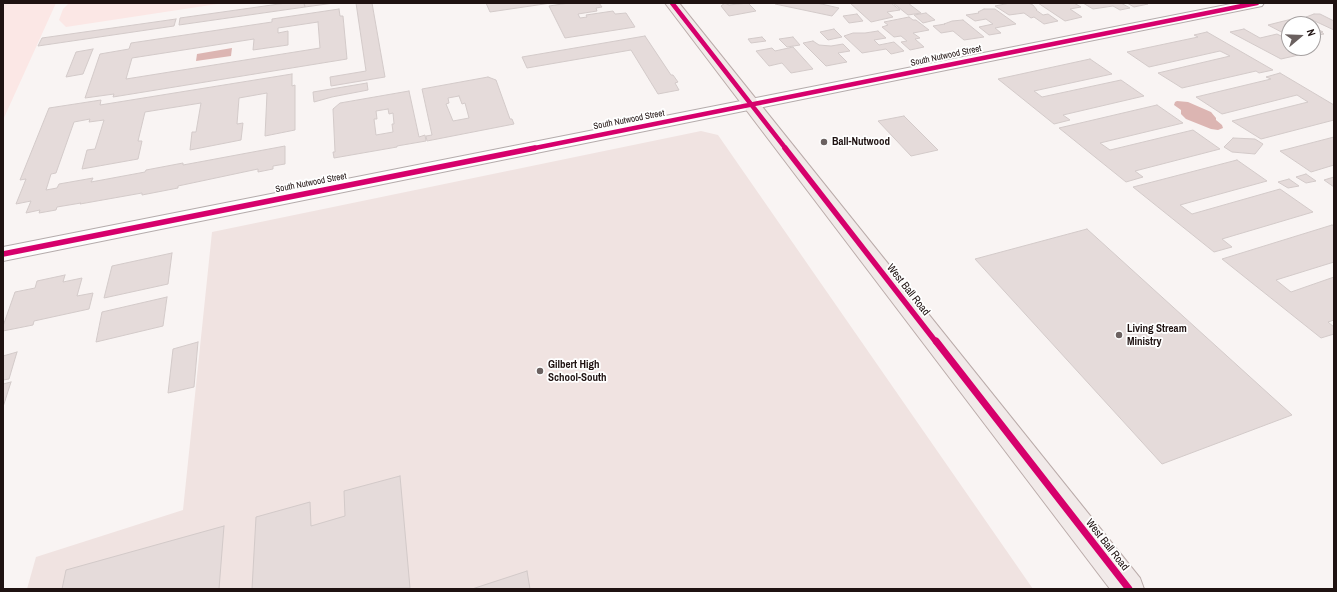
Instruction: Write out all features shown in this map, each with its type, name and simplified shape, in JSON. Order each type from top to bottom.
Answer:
[{"type":"main road","name":"West Ball Road","points":[[672,3],[1129,589]]},
{"type":"street","name":"South Nutwood Street","points":[[3,254],[1257,3]]},
{"type":"shaded area","points":[[3,3],[56,3],[3,120]]},
{"type":"shaded area","points":[[69,3],[224,3],[66,27],[59,20],[63,9]]},
{"type":"shaded area","points":[[232,48],[231,56],[196,61],[197,54]]},
{"type":"shaded area","points":[[1177,101],[1188,102],[1211,112],[1223,128],[1218,130],[1211,129],[1186,119],[1181,114],[1181,110],[1174,105]]},
{"type":"shaded area","name":"Gilbert High School-South","points":[[701,131],[718,135],[1033,589],[27,589],[36,557],[183,510],[212,232]]},
{"type":"building","points":[[286,3],[304,3],[305,7],[179,25],[180,18]]},
{"type":"building","points":[[304,3],[334,3],[305,7]]},
{"type":"building","points":[[356,3],[372,3],[385,77],[331,86],[330,77],[366,71]]},
{"type":"building","points":[[486,3],[551,3],[490,12]]},
{"type":"building","points":[[569,3],[599,3],[602,7],[596,8],[597,11],[578,14],[580,18],[587,17],[586,15],[613,11],[615,14],[626,13],[635,27],[565,38],[549,6]]},
{"type":"building","points":[[725,3],[729,5],[748,3],[756,11],[729,16],[721,6]]},
{"type":"building","points":[[817,3],[839,8],[832,16],[775,4]]},
{"type":"building","points":[[850,3],[891,3],[900,10],[887,12],[893,17],[871,22]]},
{"type":"building","points":[[893,3],[908,3],[921,13],[908,15]]},
{"type":"building","points":[[1010,3],[1028,3],[1033,5],[1036,10],[1043,15],[1048,14],[1058,21],[1044,24],[1034,17],[1031,18],[1024,13],[1009,15],[995,6]]},
{"type":"building","points":[[1038,3],[1074,3],[1081,7],[1070,9],[1082,17],[1065,21]]},
{"type":"building","points":[[1083,3],[1121,3],[1130,8],[1120,10],[1113,6],[1093,9]]},
{"type":"building","points":[[1127,3],[1146,3],[1148,4],[1134,7]]},
{"type":"building","points":[[339,9],[340,16],[343,16],[347,59],[113,97],[114,94],[85,98],[100,54],[129,49],[131,43],[272,22],[272,19]],"holes":[[[318,22],[320,48],[126,79],[132,58],[254,39],[253,50],[288,45],[288,31],[278,33],[278,28]]]},
{"type":"building","points":[[984,9],[995,9],[1016,24],[995,28],[1001,33],[989,35],[979,27],[993,24],[986,19],[975,21],[966,15],[979,13],[978,12]]},
{"type":"building","points":[[926,13],[935,20],[923,23],[914,15]]},
{"type":"building","points":[[857,14],[863,21],[849,23],[843,16]]},
{"type":"building","points":[[1320,14],[1334,21],[1334,30],[1321,24],[1321,16],[1309,16]]},
{"type":"building","points":[[909,17],[916,20],[929,30],[913,33],[920,38],[915,39],[924,47],[910,50],[901,42],[907,41],[901,36],[894,37],[882,27],[888,25],[884,22]]},
{"type":"building","points":[[176,19],[174,26],[38,46],[42,38]]},
{"type":"building","points":[[963,20],[984,37],[964,40],[953,31],[941,33],[933,26],[952,21]]},
{"type":"building","points":[[1281,22],[1281,32],[1268,25]]},
{"type":"building","points":[[834,29],[842,37],[828,40],[820,32]]},
{"type":"building","points":[[1244,29],[1260,38],[1277,34],[1281,36],[1281,56],[1294,56],[1281,59],[1230,32]]},
{"type":"building","points":[[878,31],[886,38],[874,40],[879,45],[894,42],[904,51],[891,54],[886,49],[862,53],[844,36],[853,33]]},
{"type":"building","points":[[1207,32],[1273,70],[1259,73],[1256,71],[1182,88],[1158,73],[1230,56],[1220,51],[1149,67],[1127,52],[1198,37],[1194,35]]},
{"type":"building","points":[[645,36],[671,75],[673,75],[678,82],[675,83],[679,90],[658,94],[631,50],[527,68],[522,57]]},
{"type":"building","points":[[762,37],[766,41],[751,43],[748,39]]},
{"type":"building","points":[[793,37],[800,45],[787,47],[779,39]]},
{"type":"building","points":[[813,41],[819,45],[831,46],[843,44],[850,51],[838,53],[847,62],[826,66],[803,43]]},
{"type":"building","points":[[793,47],[813,69],[791,73],[782,63],[769,66],[756,51],[772,48],[775,51]]},
{"type":"building","points":[[93,49],[83,74],[66,77],[76,52]]},
{"type":"building","points":[[1090,59],[1112,74],[1034,91],[1042,97],[1121,80],[1144,96],[1063,115],[1070,120],[1054,124],[998,79]]},
{"type":"building","points":[[1280,73],[1334,105],[1334,120],[1261,139],[1232,121],[1308,102],[1297,95],[1222,114],[1196,97],[1271,79],[1266,77]]},
{"type":"building","points":[[292,74],[292,86],[295,85],[295,130],[265,136],[267,93],[239,98],[237,124],[243,123],[241,140],[190,150],[192,132],[196,132],[201,103],[145,112],[138,141],[142,141],[138,159],[82,169],[87,150],[95,149],[104,120],[89,122],[90,119],[74,122],[56,173],[51,174],[46,190],[57,188],[59,184],[93,178],[91,182],[183,163],[183,165],[285,146],[285,164],[273,166],[273,169],[258,172],[258,169],[178,186],[178,188],[142,195],[142,193],[57,207],[56,210],[39,213],[40,210],[26,213],[31,201],[16,204],[26,179],[20,180],[49,108],[101,100],[100,105]]},
{"type":"building","points":[[488,77],[496,80],[510,119],[512,119],[514,124],[427,141],[426,136],[432,135],[422,89]],"holes":[[[459,96],[462,104],[465,103],[469,118],[453,121],[446,104],[449,103],[448,98]]]},
{"type":"building","points":[[367,83],[368,90],[314,102],[313,92]]},
{"type":"building","points":[[409,91],[419,137],[425,135],[426,141],[334,158],[333,109],[340,103]],"holes":[[[388,109],[389,114],[393,113],[393,132],[376,135],[374,119],[377,119],[376,111]]]},
{"type":"building","points":[[1157,105],[1183,123],[1100,143],[1110,150],[1193,130],[1220,149],[1135,171],[1143,177],[1126,182],[1059,128]]},
{"type":"building","points":[[904,116],[938,150],[911,156],[878,121]]},
{"type":"building","points":[[1334,137],[1334,165],[1311,172],[1280,151]]},
{"type":"building","points":[[1233,138],[1255,139],[1263,144],[1255,154],[1232,152],[1224,147]]},
{"type":"building","points":[[1237,160],[1267,181],[1180,205],[1192,214],[1280,189],[1313,212],[1222,239],[1232,247],[1214,252],[1133,187]]},
{"type":"building","points":[[1306,174],[1316,181],[1306,183],[1296,177]]},
{"type":"building","points":[[1334,177],[1334,187],[1324,180]]},
{"type":"building","points":[[1289,179],[1299,186],[1288,188],[1278,182]]},
{"type":"building","points":[[1332,225],[1334,226],[1334,262],[1276,280],[1291,292],[1334,277],[1334,320],[1328,322],[1334,327],[1334,334],[1321,338],[1222,259]]},
{"type":"building","points":[[1087,229],[1292,415],[1162,464],[975,259]]},
{"type":"building","points":[[172,253],[168,284],[104,298],[112,266]]},
{"type":"building","points":[[65,275],[63,282],[82,278],[77,296],[93,293],[89,309],[34,321],[33,325],[3,331],[3,326],[15,292],[35,288],[37,281]]},
{"type":"building","points":[[167,297],[163,326],[96,342],[102,312]]},
{"type":"building","points":[[198,342],[194,387],[168,393],[173,349]]},
{"type":"building","points":[[17,352],[9,379],[3,380],[3,356]]},
{"type":"building","points":[[11,382],[3,407],[3,384]]},
{"type":"building","points":[[400,476],[410,588],[252,589],[256,517],[310,502],[311,526],[345,516],[344,491]]},
{"type":"building","points":[[224,526],[219,589],[62,589],[66,570]]},
{"type":"building","points":[[527,571],[530,589],[472,589]]},
{"type":"cycle path","points":[[672,3],[1129,589]]},
{"type":"cycle path","points":[[3,254],[1257,3]]},
{"type":"place","name":"Ball-Nutwood","points":[[824,142]]},
{"type":"place","name":"Living Stream Ministry","points":[[1119,335]]},
{"type":"place","name":"Gilbert High School-South","points":[[540,371]]}]
